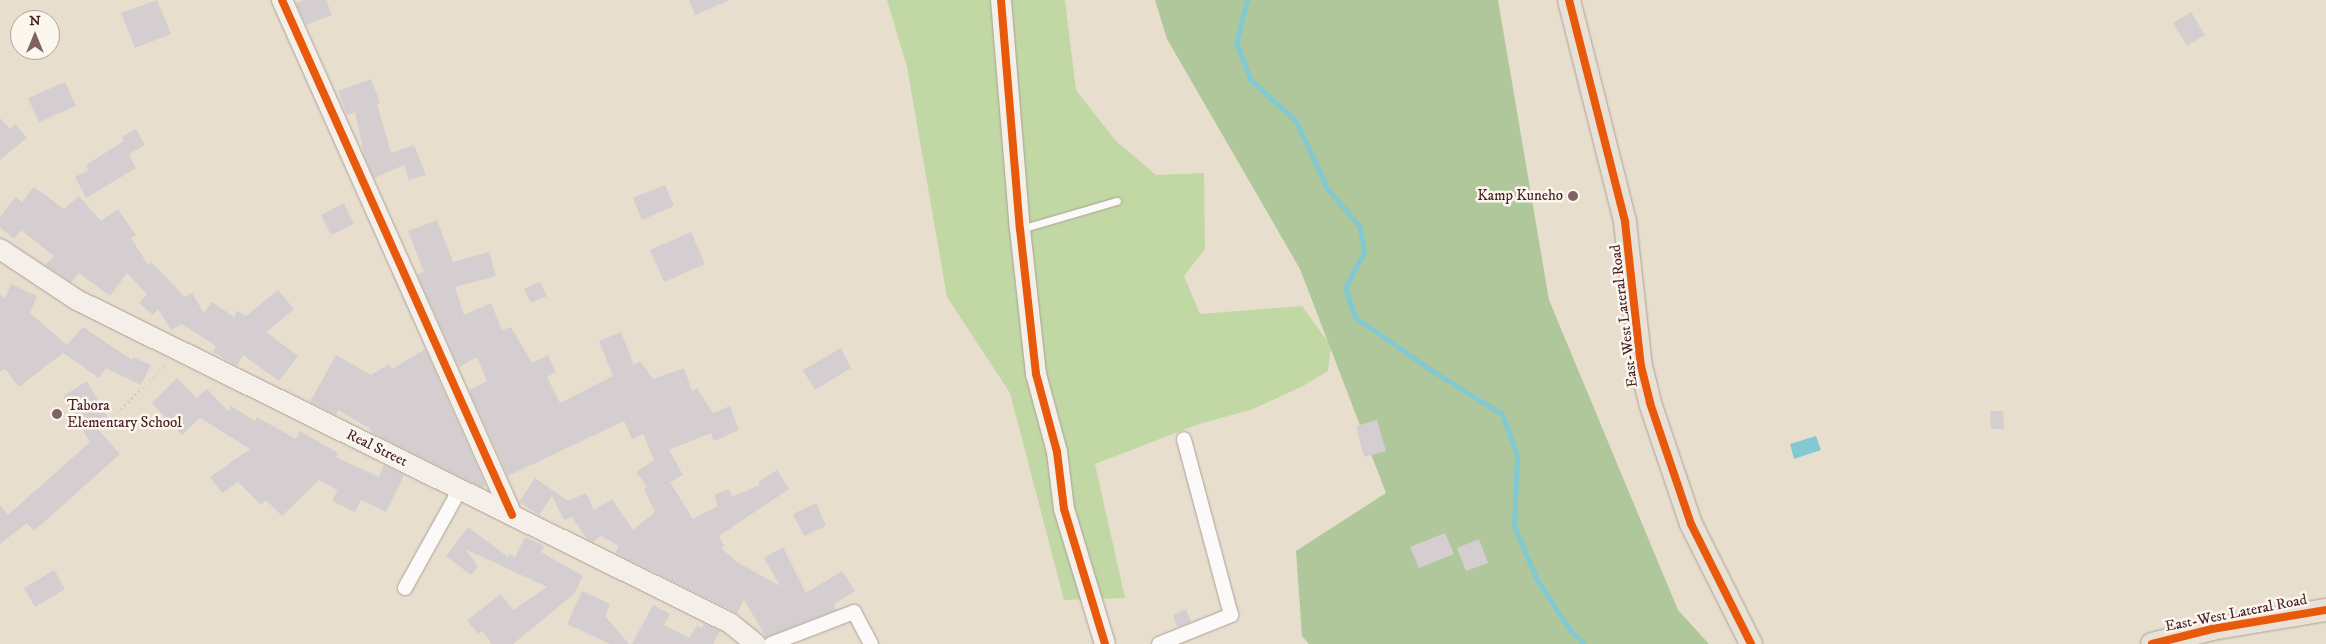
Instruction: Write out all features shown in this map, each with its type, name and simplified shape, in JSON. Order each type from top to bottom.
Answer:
[{"type":"main road","name":"East-West Lateral Road","points":[[1569,0],[1625,222],[1640,359],[1650,403],[1691,524],[1751,644]]},
{"type":"main road","name":"East-West Lateral Road","points":[[2152,644],[2212,628],[2326,610]]},
{"type":"street","points":[[282,0],[512,515]]},
{"type":"street","points":[[1001,0],[1020,229],[1036,374],[1056,452],[1064,509],[1105,644]]},
{"type":"street","name":"Real Street","points":[[0,249],[77,300],[730,623],[756,644]]},
{"type":"street","points":[[1159,644],[1231,616],[1184,440]]},
{"type":"street","points":[[405,588],[460,489]]},
{"type":"street","points":[[771,644],[854,612],[871,644]]},
{"type":"lane","points":[[1020,229],[1117,201]]},
{"type":"path","points":[[114,416],[179,351]]},
{"type":"green space","points":[[887,0],[1065,0],[1076,90],[1115,140],[1156,175],[1204,173],[1205,249],[1184,276],[1200,314],[1302,306],[1331,346],[1328,371],[1303,386],[1253,409],[1196,425],[1095,464],[1125,598],[1064,600],[1010,393],[947,297],[907,67]]},
{"type":"green space","points":[[1155,0],[1498,0],[1549,300],[1678,610],[1709,644],[1309,644],[1302,636],[1296,551],[1386,493],[1300,269],[1167,39]]},
{"type":"water","points":[[1816,436],[1821,450],[1794,459],[1790,444]]},
{"type":"building","points":[[157,0],[171,34],[135,48],[121,13]]},
{"type":"building","points":[[304,0],[326,0],[332,15],[306,25],[296,3]]},
{"type":"building","points":[[689,0],[730,0],[695,15]]},
{"type":"building","points":[[2191,12],[2205,35],[2187,46],[2173,23]]},
{"type":"building","points":[[371,79],[380,103],[377,104],[391,153],[414,145],[426,175],[409,180],[404,165],[374,178],[364,155],[355,112],[347,115],[338,91]]},
{"type":"building","points":[[65,82],[76,106],[39,122],[28,98]]},
{"type":"building","points":[[0,118],[10,129],[15,124],[27,138],[0,160]]},
{"type":"building","points":[[136,129],[145,145],[129,154],[136,168],[86,198],[75,177],[89,170],[86,165],[124,141],[122,137]]},
{"type":"building","points":[[665,185],[674,206],[642,220],[633,198]]},
{"type":"building","points":[[34,187],[64,209],[79,196],[101,221],[118,209],[136,235],[131,238],[148,265],[151,262],[185,297],[192,293],[204,313],[212,302],[234,317],[237,311],[246,316],[278,290],[294,309],[266,332],[298,356],[279,381],[243,355],[237,366],[213,352],[216,346],[182,324],[171,330],[158,309],[153,315],[139,303],[147,294],[127,273],[110,296],[79,273],[71,282],[45,265],[54,256],[21,230],[14,239],[0,227],[0,217],[8,206],[16,197],[22,202]]},
{"type":"building","points":[[344,203],[354,224],[331,235],[321,215]]},
{"type":"building","points":[[437,220],[453,262],[489,252],[496,276],[455,287],[464,315],[491,303],[502,330],[511,327],[532,363],[548,355],[556,372],[547,377],[560,403],[613,376],[599,341],[621,332],[634,365],[640,361],[653,379],[684,368],[692,391],[697,388],[713,413],[730,406],[739,430],[714,441],[711,433],[669,450],[683,475],[670,482],[693,519],[718,506],[714,495],[729,489],[732,497],[760,485],[758,482],[777,470],[789,489],[719,536],[724,546],[721,548],[737,562],[780,586],[764,558],[783,547],[806,593],[842,571],[855,591],[834,604],[836,610],[766,637],[744,600],[737,613],[615,553],[619,546],[601,536],[593,542],[587,539],[572,517],[564,520],[552,496],[539,515],[519,502],[535,478],[568,501],[586,493],[594,510],[612,499],[633,530],[655,512],[644,489],[647,487],[636,472],[654,460],[643,434],[632,439],[624,421],[508,476],[469,390],[487,381],[477,357],[459,367],[417,274],[424,272],[408,231]]},
{"type":"building","points":[[691,232],[705,264],[664,282],[650,250]]},
{"type":"building","points":[[540,282],[547,296],[531,303],[524,289]]},
{"type":"building","points":[[11,284],[37,296],[30,313],[67,345],[83,327],[132,360],[133,357],[151,365],[141,385],[106,368],[99,378],[63,353],[19,387],[5,369],[0,371],[0,294],[5,298]]},
{"type":"building","points":[[841,348],[851,368],[815,390],[803,370]]},
{"type":"building","points":[[425,349],[485,484],[483,488],[373,433],[369,428],[338,410],[336,415],[310,402],[336,355],[371,375],[389,364],[392,369]]},
{"type":"building","points":[[177,378],[197,398],[207,389],[228,411],[231,406],[255,421],[257,417],[296,439],[300,431],[338,453],[336,457],[379,477],[384,465],[404,475],[386,512],[361,500],[355,512],[332,501],[338,490],[319,480],[282,516],[266,500],[261,505],[238,482],[222,493],[210,477],[250,449],[200,418],[182,435],[152,403]]},
{"type":"building","points":[[87,381],[108,417],[94,425],[120,454],[34,531],[27,523],[0,544],[0,505],[8,515],[90,442],[63,396]]},
{"type":"building","points":[[1990,411],[2003,411],[2004,429],[1991,429]]},
{"type":"building","points":[[1377,420],[1386,451],[1364,457],[1356,426]]},
{"type":"building","points":[[816,503],[826,526],[804,536],[793,514]]},
{"type":"building","points":[[468,527],[508,557],[509,554],[515,557],[525,537],[544,546],[541,552],[583,576],[574,594],[513,644],[492,644],[482,631],[478,634],[467,620],[501,594],[513,610],[547,587],[465,549],[478,566],[471,575],[446,556]]},
{"type":"building","points":[[1445,533],[1454,554],[1419,568],[1410,547]]},
{"type":"building","points":[[1479,539],[1488,563],[1466,571],[1457,548]]},
{"type":"building","points":[[54,570],[65,589],[35,607],[24,588]]},
{"type":"building","points":[[582,591],[610,604],[605,616],[629,644],[610,644],[567,624]]},
{"type":"building","points":[[653,605],[670,614],[664,625],[689,638],[697,625],[702,628],[704,624],[720,631],[713,644],[632,644]]},
{"type":"building","points":[[1186,609],[1191,622],[1177,627],[1173,615]]},
{"type":"waterway","points":[[1247,0],[1236,42],[1250,79],[1296,121],[1327,188],[1360,227],[1364,252],[1345,288],[1355,317],[1431,370],[1502,414],[1517,455],[1514,526],[1537,580],[1570,630],[1584,644]]},
{"type":"cycle path","points":[[282,0],[512,515]]},
{"type":"cycle path","points":[[1001,0],[1020,229],[1036,374],[1057,452],[1064,509],[1105,644]]},
{"type":"cycle path","points":[[1569,0],[1625,222],[1641,366],[1650,403],[1691,524],[1751,644]]},
{"type":"cycle path","points":[[2152,644],[2212,629],[2326,610]]},
{"type":"place","name":"Kamp Kuneho","points":[[1573,196]]},
{"type":"place","name":"Tabora Elementary School","points":[[57,414]]}]
